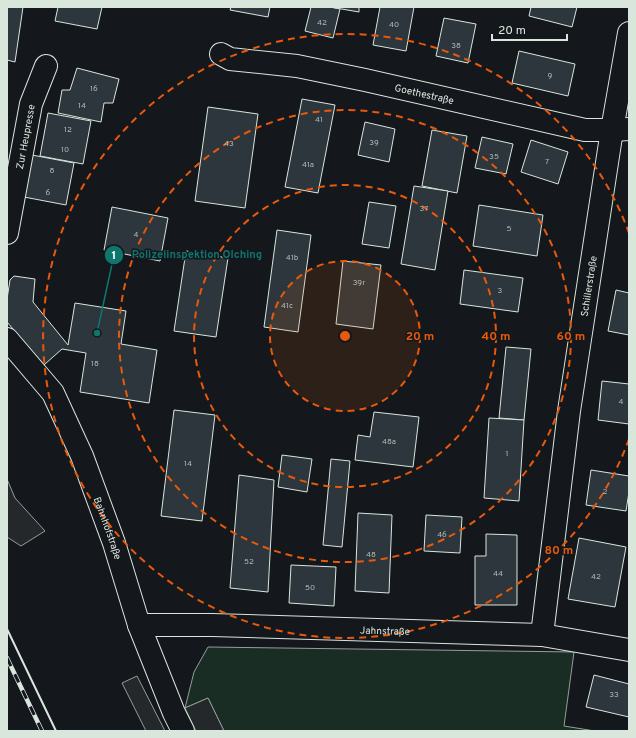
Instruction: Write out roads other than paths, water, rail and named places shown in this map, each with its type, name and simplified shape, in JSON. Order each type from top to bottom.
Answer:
[{"type":"street","name":"Schillerstraße","points":[[542,636],[569,411],[620,130],[629,33]]},
{"type":"street","name":"Goethestraße","points":[[221,54],[230,59],[297,66],[358,78],[585,130],[620,130]]},
{"type":"street","name":"Zur Heupresse","points":[[7,233],[31,104],[46,66]]},
{"type":"street","name":"Bahnhofstraße","points":[[7,339],[53,393],[82,456],[100,503],[139,625],[174,713],[183,731]]},
{"type":"street","name":"Jahnstraße","points":[[139,625],[236,626],[542,636],[629,650]]},
{"type":"railway","points":[[7,658],[42,731]]},
{"type":"place","name":"Polizeiinspektion Olching","points":[[97,333]]}]
